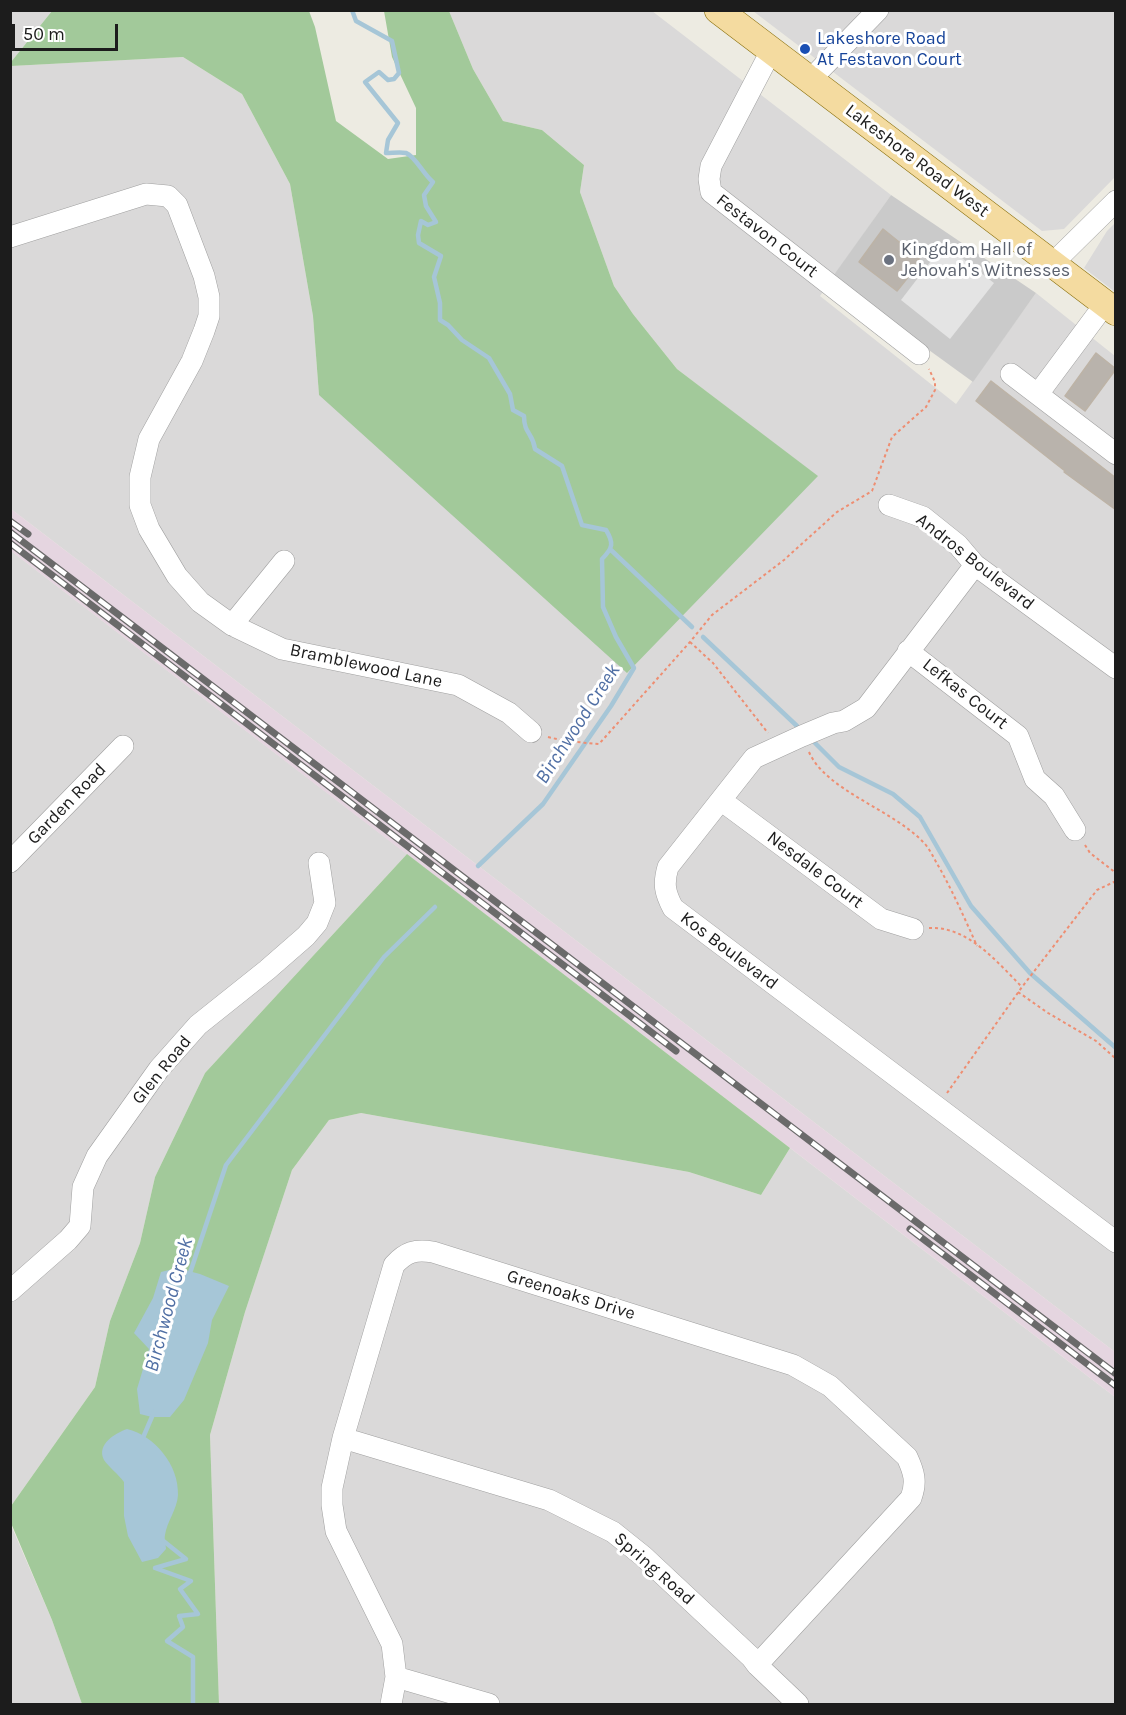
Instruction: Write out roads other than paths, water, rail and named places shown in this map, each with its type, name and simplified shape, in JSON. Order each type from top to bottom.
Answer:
[{"type":"main road","name":"Lakeshore Road West","points":[[718,10],[1110,308]]},
{"type":"street","points":[[810,80],[878,10]]},
{"type":"street","name":"Festavon Court","points":[[771,51],[711,166],[708,179],[711,192],[919,354]]},
{"type":"street","name":"Bramblewood Lane","points":[[10,237],[146,194],[168,196],[177,205],[204,276],[209,297],[209,316],[192,362],[149,439],[140,477],[140,505],[149,529],[177,576],[200,602],[232,625],[282,649],[458,685],[509,713],[531,732]]},
{"type":"street","points":[[1052,264],[1116,201]]},
{"type":"street","points":[[1038,394],[1110,308]]},
{"type":"street","points":[[1011,374],[1116,454]]},
{"type":"street","name":"Andros Boulevard","points":[[889,505],[923,517],[958,545],[975,565],[1116,668]]},
{"type":"street","points":[[232,625],[284,561]]},
{"type":"street","name":"Kos Boulevard","points":[[975,565],[866,708],[844,721],[833,723],[754,758],[668,867],[664,889],[673,908],[1116,1242]]},
{"type":"street","name":"Lefkas Court","points":[[908,651],[1018,736],[1035,779],[1054,796],[1075,830]]},
{"type":"street","name":"Garden Road","points":[[10,862],[123,746]]},
{"type":"street","name":"Nesdale Court","points":[[722,801],[881,919],[913,929]]},
{"type":"street","name":"Glen Road","points":[[10,1291],[68,1240],[80,1226],[83,1187],[97,1156],[159,1069],[198,1025],[267,970],[306,936],[316,923],[325,903],[319,863]]},
{"type":"street","name":"Greenoaks Drive","points":[[391,1704],[396,1677],[392,1644],[336,1530],[332,1488],[343,1438],[394,1264],[405,1254],[420,1250],[444,1255],[793,1365],[830,1386],[907,1457],[916,1485],[911,1498],[757,1665]]},
{"type":"street","name":"Spring Road","points":[[343,1438],[549,1500],[613,1532],[643,1556],[798,1704]]},
{"type":"street","points":[[396,1677],[489,1704]]},
{"type":"water","points":[[177,1268],[200,1274],[229,1286],[212,1320],[208,1343],[184,1400],[170,1417],[152,1417],[140,1414],[137,1389],[149,1349],[134,1333],[153,1298],[161,1272]]},
{"type":"water","points":[[127,1429],[156,1445],[170,1463],[177,1484],[177,1500],[165,1535],[166,1549],[158,1558],[142,1562],[128,1536],[124,1516],[124,1482],[106,1463],[102,1454],[108,1440]]},
{"type":"waterway","name":"Birchwood Creek","points":[[352,10],[356,21],[392,41],[399,73],[394,79],[388,80],[379,72],[365,82],[398,123],[388,140],[386,153],[406,153],[433,182],[424,195],[426,206],[436,222],[428,225],[421,221],[418,235],[419,243],[441,256],[434,277],[440,303],[440,320],[462,340],[489,358],[510,394],[513,410],[524,416],[525,426],[535,449],[562,466],[582,525],[606,530],[609,535],[611,545],[602,559],[603,607],[616,637],[634,668],[611,706],[543,804],[478,866]]},
{"type":"waterway","points":[[611,550],[692,627]]},
{"type":"waterway","points":[[703,637],[797,726]]},
{"type":"waterway","points":[[815,743],[839,767],[893,794],[920,817],[971,906],[1030,973],[1116,1048]]},
{"type":"waterway","name":"Birchwood Creek","points":[[189,1276],[226,1165],[384,957],[435,907]]},
{"type":"waterway","name":"Birchwood Creek","points":[[142,1440],[154,1412]]},
{"type":"waterway","name":"Birchwood Creek","points":[[161,1539],[186,1559],[155,1568],[191,1581],[180,1589],[198,1614],[179,1616],[183,1627],[167,1641],[193,1657],[193,1704]]},
{"type":"railway","points":[[10,521],[28,534]]},
{"type":"railway","points":[[10,532],[1116,1374]]},
{"type":"railway","points":[[10,543],[676,1051]]},
{"type":"railway","points":[[910,1229],[1116,1386]]},
{"type":"place","name":"Lakeshore Road At Festavon Court","points":[[805,49]]},
{"type":"place","name":"Kingdom Hall of Jehovah's Witnesses","points":[[889,260]]}]
